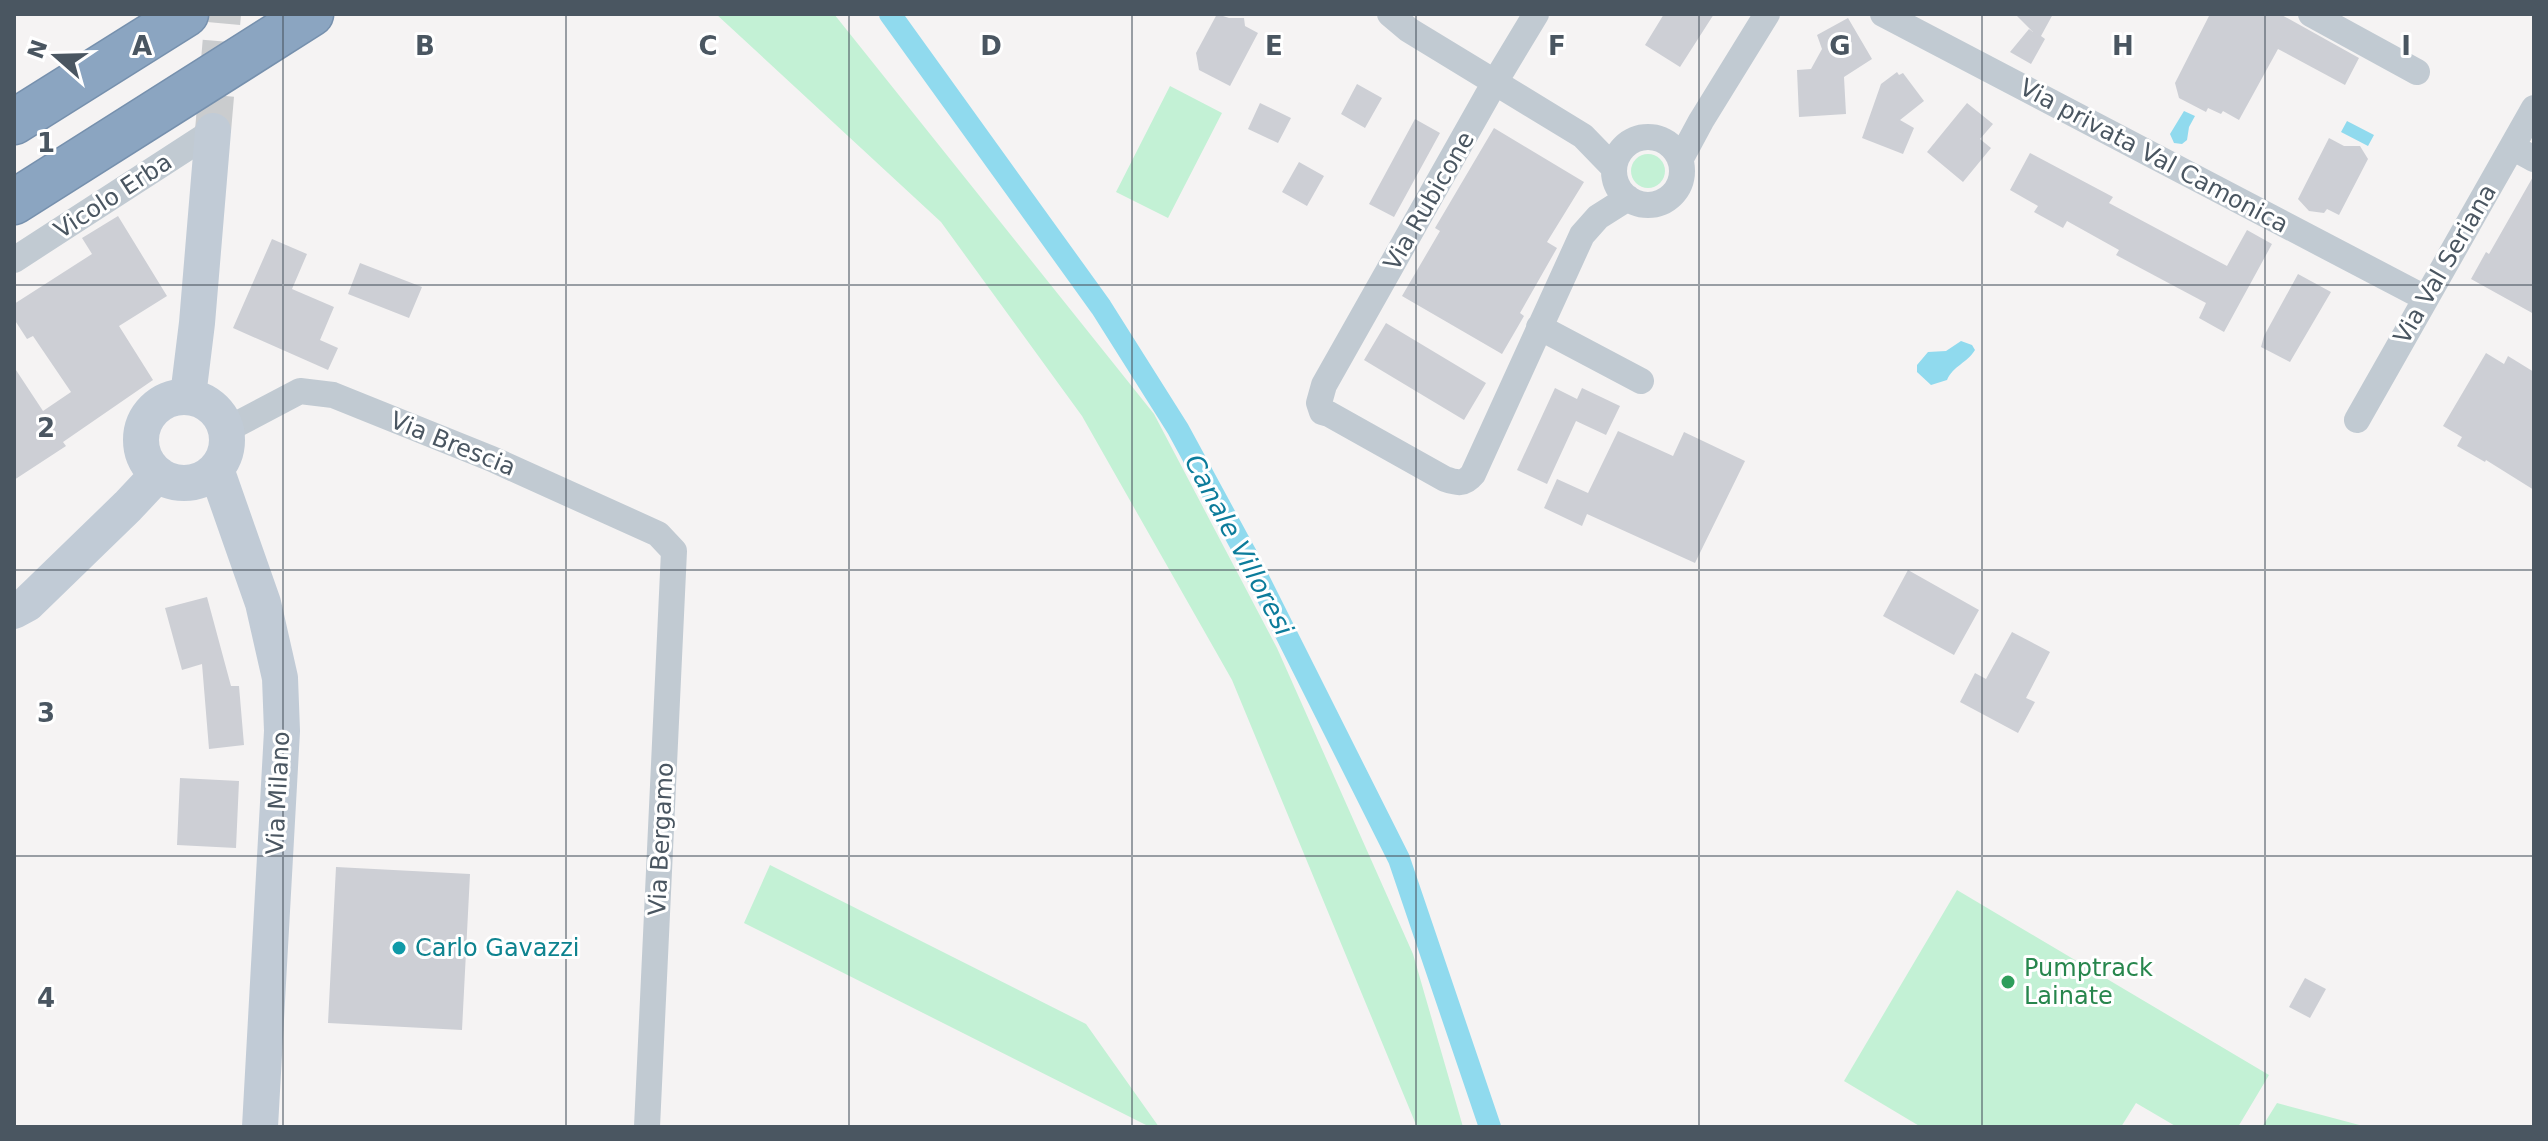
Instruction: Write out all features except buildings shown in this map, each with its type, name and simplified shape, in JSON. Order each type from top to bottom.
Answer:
[{"type":"highway","points":[[14,122],[186,14]]},
{"type":"highway","points":[[14,202],[311,14]]},
{"type":"street","points":[[1390,14],[1409,30],[1583,136],[1620,173],[1648,205],[1668,198],[1680,181],[1673,151],[1648,137],[1631,142],[1620,173],[1598,217],[1582,235],[1539,327],[1641,381]]},
{"type":"street","name":"Via Rubicone","points":[[1536,14],[1324,385],[1319,403],[1322,412],[1445,479],[1465,482],[1473,474],[1539,327]]},
{"type":"street","points":[[1673,151],[1701,121],[1767,14]]},
{"type":"street","name":"Via privata Val Camonica","points":[[1883,14],[2425,298]]},
{"type":"street","points":[[2311,14],[2417,72]]},
{"type":"street","name":"Via Val Seriana","points":[[2357,420],[2425,298],[2523,153],[2534,108]]},
{"type":"street","points":[[188,396],[213,131]]},
{"type":"street","name":"Vicolo Erba","points":[[14,260],[213,131]]},
{"type":"street","name":"Via Brescia","points":[[226,430],[300,391],[333,395],[492,459],[617,515],[658,534],[674,551]]},
{"type":"street","points":[[188,396],[208,404],[223,420],[226,430],[224,457],[216,469],[206,477],[181,483],[158,474],[144,454],[141,442],[142,430],[154,408],[176,397],[188,396]]},
{"type":"street","name":"Via Milano","points":[[216,469],[263,603],[280,678],[282,731],[260,1127]]},
{"type":"street","points":[[14,611],[27,604],[158,474]]},
{"type":"street","name":"Via Bergamo","points":[[647,1127],[674,551]]},
{"type":"green space","points":[[716,14],[834,14],[1154,414],[1277,648],[1413,954],[1463,1127],[1417,1127],[1232,680],[1082,416],[941,222]]},
{"type":"green space","points":[[1170,86],[1222,113],[1168,218],[1116,192]]},
{"type":"green space","points":[[1648,154],[1660,159],[1665,171],[1660,183],[1648,188],[1636,183],[1631,171],[1636,159]]},
{"type":"green space","points":[[770,865],[1086,1024],[1159,1127],[1150,1127],[744,923]]},
{"type":"green space","name":"Pumptrack Lainate","points":[[1957,890],[2269,1075],[2238,1127],[2177,1127],[2136,1103],[2121,1127],[1921,1127],[1844,1081]]},
{"type":"green space","points":[[2277,1103],[2367,1127],[2262,1127]]},
{"type":"water","points":[[2184,111],[2195,116],[2187,140],[2182,144],[2174,143],[2170,134]]},
{"type":"water","points":[[2347,121],[2374,135],[2368,146],[2341,132]]},
{"type":"water","points":[[1961,341],[1972,345],[1975,350],[1947,380],[1931,385],[1917,372],[1917,365],[1928,352],[1946,351]]},
{"type":"waterway","name":"Canale Villoresi","points":[[890,14],[1101,307],[1178,429],[1248,558],[1399,859],[1490,1127]]},
{"type":"tunnel","points":[[213,131],[223,14]]},
{"type":"place","name":"Carlo Gavazzi","points":[[399,948]]},
{"type":"place","name":"Pumptrack Lainate","points":[[2008,982]]}]
